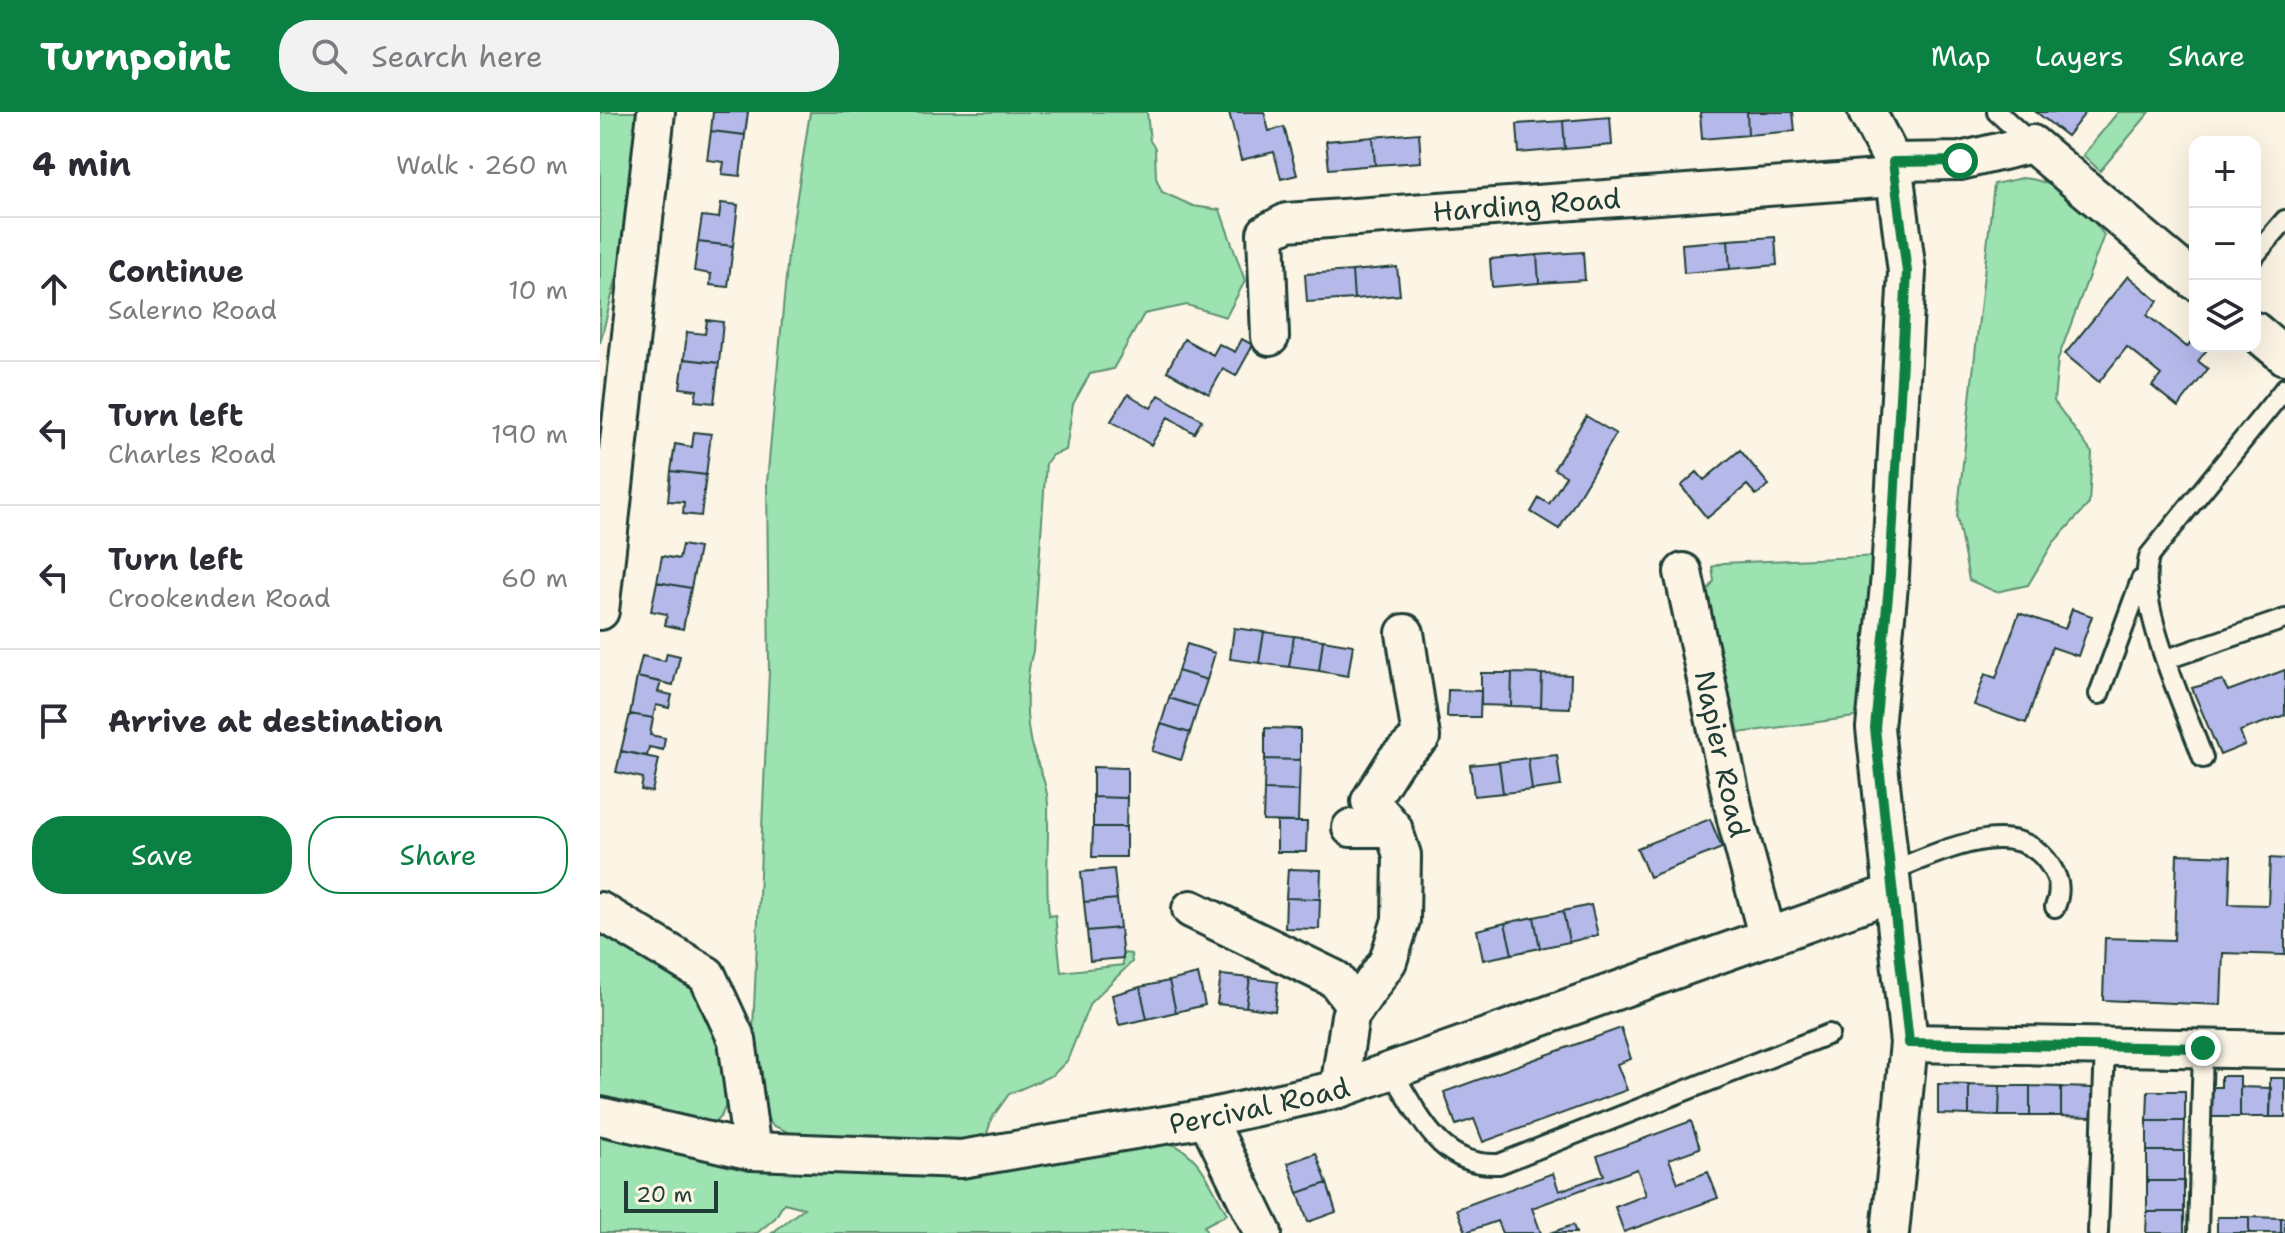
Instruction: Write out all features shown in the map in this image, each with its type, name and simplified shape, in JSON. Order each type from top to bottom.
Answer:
[{"type":"street","points":[[600,611],[656,112]]},
{"type":"street","points":[[1867,112],[1893,170],[1907,272],[1890,575],[1875,728],[1909,1043],[1890,1233]]},
{"type":"street","points":[[1893,170],[1960,161],[2032,144],[2194,280]]},
{"type":"street","name":"Harding Road","points":[[1270,337],[1266,233],[1287,222],[1893,170]]},
{"type":"street","points":[[2261,336],[2285,356]]},
{"type":"street","name":"Napier Road","points":[[1683,572],[1736,819],[1767,935]]},
{"type":"street","points":[[1339,1089],[1350,1016],[1388,961],[1401,920],[1402,855],[1393,828],[1370,801],[1396,760],[1421,737],[1405,633]]},
{"type":"street","points":[[1351,828],[1393,828]]},
{"type":"street","name":"Percival Road","points":[[600,1116],[752,1151],[961,1159],[1207,1118],[1339,1089],[1767,935],[1891,882]]},
{"type":"street","points":[[1191,909],[1335,979],[1356,1007]]},
{"type":"street","points":[[600,911],[707,975],[737,1040],[752,1151]]},
{"type":"street","points":[[1909,1043],[2285,1050]]},
{"type":"street","points":[[1207,1118],[1263,1233]]},
{"type":"lane","points":[[1997,112],[2032,144]]},
{"type":"lane","points":[[2261,248],[2285,220]]},
{"type":"lane","points":[[2099,694],[2150,555],[2285,388]]},
{"type":"lane","points":[[2144,570],[2146,600],[2203,758]]},
{"type":"lane","points":[[2167,659],[2285,619]]},
{"type":"lane","points":[[1891,882],[1978,841],[2008,838],[2040,852],[2053,870],[2061,891],[2055,907]]},
{"type":"lane","points":[[1391,1070],[1436,1140],[1455,1156],[1478,1165],[1499,1164],[1829,1034]]},
{"type":"lane","points":[[2098,1233],[2105,1047]]},
{"type":"lane","points":[[2198,1233],[2203,1048]]},
{"type":"green space","points":[[600,112],[637,112],[619,268],[600,343]]},
{"type":"green space","points":[[810,112],[1147,112],[1150,141],[1155,148],[1156,178],[1162,192],[1193,206],[1220,210],[1245,281],[1226,317],[1187,305],[1144,314],[1113,369],[1090,374],[1073,404],[1066,450],[1052,455],[1046,463],[1027,698],[1031,744],[1047,796],[1049,916],[1055,915],[1061,972],[1123,965],[1122,953],[1131,954],[1132,962],[1090,1003],[1067,1061],[1053,1075],[1009,1094],[992,1118],[984,1143],[795,1135],[772,1125],[765,1114],[753,1030],[769,672],[767,482],[788,255]]},
{"type":"green space","points":[[2118,112],[2150,112],[2100,171],[2083,155]]},
{"type":"green space","points":[[2022,178],[2047,184],[2069,197],[2104,235],[2058,359],[2054,401],[2092,453],[2089,504],[2053,543],[2028,585],[1996,592],[1969,580],[1957,517],[1994,184]]},
{"type":"green space","points":[[1880,556],[1869,715],[1739,733],[1705,595],[1714,581],[1712,567],[1723,563]]},
{"type":"green space","points":[[600,934],[672,960],[690,974],[708,999],[722,1027],[728,1062],[728,1092],[721,1115],[715,1121],[704,1124],[675,1123],[600,1106]]},
{"type":"green space","points":[[600,1137],[708,1157],[816,1170],[926,1173],[1035,1166],[1167,1142],[1196,1162],[1227,1214],[1204,1226],[1207,1233],[772,1233],[804,1208],[784,1203],[775,1218],[757,1233],[600,1233]]},
{"type":"building","points":[[713,112],[748,112],[745,135],[711,131]]},
{"type":"building","points":[[1229,112],[1264,112],[1269,131],[1284,127],[1297,175],[1281,179],[1274,152],[1241,160]]},
{"type":"building","points":[[1700,112],[1747,112],[1748,135],[1702,139]]},
{"type":"building","points":[[1747,112],[1793,112],[1795,131],[1748,135]]},
{"type":"building","points":[[2036,112],[2086,112],[2067,136]]},
{"type":"building","points":[[1610,117],[1612,145],[1565,149],[1563,121]]},
{"type":"building","points":[[1563,121],[1565,149],[1519,153],[1517,124]]},
{"type":"building","points":[[711,131],[745,135],[740,176],[722,174],[724,162],[707,160]]},
{"type":"building","points":[[1419,133],[1421,162],[1375,165],[1373,137]]},
{"type":"building","points":[[1373,137],[1375,165],[1329,169],[1326,141]]},
{"type":"building","points":[[721,203],[738,205],[733,246],[698,242],[702,216],[719,218]]},
{"type":"building","points":[[1775,237],[1777,265],[1730,269],[1728,240]]},
{"type":"building","points":[[1728,240],[1730,269],[1684,273],[1682,244]]},
{"type":"building","points":[[698,242],[733,246],[728,287],[710,285],[711,274],[694,271]]},
{"type":"building","points":[[1583,252],[1585,280],[1539,283],[1537,255]]},
{"type":"building","points":[[1537,255],[1539,283],[1492,287],[1490,259]]},
{"type":"building","points":[[1397,267],[1400,295],[1354,299],[1352,271]]},
{"type":"building","points":[[1352,271],[1354,299],[1307,302],[1305,274]]},
{"type":"building","points":[[2128,276],[2158,301],[2147,315],[2187,347],[2189,344],[2189,352],[2205,352],[2198,361],[2208,369],[2178,407],[2152,386],[2161,375],[2127,347],[2099,382],[2065,354]]},
{"type":"building","points":[[707,320],[723,322],[719,363],[684,359],[687,332],[705,334]]},
{"type":"building","points":[[1184,339],[1213,355],[1219,344],[1235,352],[1242,339],[1253,345],[1236,376],[1223,369],[1209,394],[1167,371]]},
{"type":"building","points":[[684,359],[719,363],[714,403],[695,401],[697,390],[680,388]]},
{"type":"building","points":[[1128,394],[1151,408],[1159,395],[1202,420],[1194,433],[1168,417],[1151,445],[1111,421]]},
{"type":"building","points":[[1586,416],[1616,434],[1559,529],[1531,512],[1539,498],[1549,504],[1566,476],[1554,469]]},
{"type":"building","points":[[694,432],[711,434],[706,475],[671,471],[675,444],[692,447]]},
{"type":"building","points":[[1740,450],[1769,485],[1756,495],[1747,485],[1707,518],[1681,486],[1697,472],[1704,480]]},
{"type":"building","points":[[671,471],[706,475],[701,516],[683,514],[684,502],[668,501]]},
{"type":"building","points":[[682,545],[699,548],[691,588],[657,582],[662,556],[679,559]]},
{"type":"building","points":[[657,582],[691,588],[683,629],[665,625],[667,614],[651,611]]},
{"type":"building","points":[[2072,609],[2092,616],[2078,656],[2052,647],[2026,723],[1974,705],[1985,674],[1996,678],[2019,613],[2065,629]]},
{"type":"building","points":[[1234,628],[1264,632],[1259,663],[1230,659]]},
{"type":"building","points":[[1264,632],[1294,636],[1289,667],[1259,663]]},
{"type":"building","points":[[1294,636],[1323,640],[1319,671],[1289,667]]},
{"type":"building","points":[[1323,640],[1353,645],[1348,676],[1319,671]]},
{"type":"building","points":[[1187,644],[1215,653],[1207,680],[1178,671]]},
{"type":"building","points":[[667,653],[680,656],[673,685],[637,677],[642,656],[665,661]]},
{"type":"building","points":[[2285,670],[2285,715],[2240,731],[2245,745],[2220,755],[2192,688],[2222,680],[2228,691]]},
{"type":"building","points":[[1178,671],[1207,680],[1198,707],[1169,698]]},
{"type":"building","points":[[1481,673],[1512,673],[1511,706],[1481,705]]},
{"type":"building","points":[[1512,673],[1542,674],[1541,707],[1511,706]]},
{"type":"building","points":[[1542,674],[1571,675],[1570,708],[1541,707]]},
{"type":"building","points":[[637,677],[661,682],[658,692],[672,695],[669,708],[656,705],[653,718],[630,714]]},
{"type":"building","points":[[1448,690],[1481,691],[1480,717],[1447,717]]},
{"type":"building","points":[[1169,698],[1198,707],[1190,733],[1161,724]]},
{"type":"building","points":[[630,714],[653,718],[650,735],[665,738],[663,750],[649,747],[647,756],[621,751]]},
{"type":"building","points":[[1161,724],[1190,733],[1181,760],[1152,751]]},
{"type":"building","points":[[1265,728],[1300,729],[1300,760],[1265,759]]},
{"type":"building","points":[[621,751],[659,759],[652,792],[641,790],[643,778],[616,772]]},
{"type":"building","points":[[1557,755],[1561,786],[1532,790],[1528,758]]},
{"type":"building","points":[[1528,758],[1532,790],[1503,793],[1499,762]]},
{"type":"building","points":[[1265,759],[1300,760],[1299,791],[1264,790]]},
{"type":"building","points":[[1499,762],[1503,793],[1474,796],[1470,765]]},
{"type":"building","points":[[1093,767],[1127,768],[1127,798],[1093,797]]},
{"type":"building","points":[[1264,790],[1299,791],[1298,822],[1263,821]]},
{"type":"building","points":[[1093,797],[1127,798],[1126,827],[1093,827]]},
{"type":"building","points":[[1710,819],[1722,848],[1649,877],[1637,848]]},
{"type":"building","points":[[1277,822],[1307,822],[1306,852],[1277,852]]},
{"type":"building","points":[[1093,827],[1126,827],[1126,857],[1092,857]]},
{"type":"building","points":[[2177,854],[2231,856],[2229,904],[2268,905],[2270,858],[2285,859],[2285,955],[2223,953],[2221,1005],[2103,1000],[2105,938],[2174,940]]},
{"type":"building","points":[[1114,869],[1117,899],[1084,902],[1081,872]]},
{"type":"building","points":[[1288,869],[1321,870],[1320,899],[1286,898]]},
{"type":"building","points":[[1286,898],[1320,899],[1319,929],[1285,928]]},
{"type":"building","points":[[1117,899],[1120,928],[1087,931],[1084,902]]},
{"type":"building","points":[[1591,905],[1598,935],[1569,942],[1563,911]]},
{"type":"building","points":[[1563,911],[1569,942],[1540,948],[1534,917]]},
{"type":"building","points":[[1534,917],[1540,948],[1512,954],[1505,923]]},
{"type":"building","points":[[1505,923],[1512,954],[1483,960],[1477,930]]},
{"type":"building","points":[[1120,928],[1123,958],[1090,961],[1087,931]]},
{"type":"building","points":[[1198,974],[1205,1005],[1176,1012],[1169,981]]},
{"type":"building","points":[[1221,975],[1250,978],[1246,1007],[1217,1004]]},
{"type":"building","points":[[1250,978],[1278,982],[1275,1011],[1246,1007]]},
{"type":"building","points":[[1169,981],[1176,1012],[1147,1019],[1140,987]]},
{"type":"building","points":[[1140,987],[1147,1019],[1119,1025],[1112,995]]},
{"type":"building","points":[[1621,1028],[1631,1059],[1617,1064],[1627,1090],[1483,1142],[1474,1119],[1456,1125],[1444,1092]]},
{"type":"building","points":[[2221,1076],[2240,1076],[2240,1117],[2209,1117],[2210,1087],[2221,1087]]},
{"type":"building","points":[[2270,1078],[2285,1078],[2285,1117],[2270,1117]]},
{"type":"building","points":[[1938,1084],[1969,1085],[1969,1115],[1938,1114]]},
{"type":"building","points":[[1969,1085],[2000,1086],[1999,1116],[1969,1115]]},
{"type":"building","points":[[2000,1086],[2030,1086],[2030,1116],[1999,1116]]},
{"type":"building","points":[[2030,1086],[2061,1087],[2061,1116],[2030,1116]]},
{"type":"building","points":[[2061,1087],[2092,1088],[2092,1117],[2061,1116]]},
{"type":"building","points":[[2240,1087],[2271,1088],[2270,1117],[2240,1117]]},
{"type":"building","points":[[2148,1091],[2185,1091],[2185,1121],[2147,1121]]},
{"type":"building","points":[[1691,1121],[1700,1148],[1669,1159],[1678,1183],[1708,1172],[1718,1198],[1624,1232],[1615,1207],[1646,1195],[1637,1169],[1532,1208],[1541,1233],[1502,1233],[1497,1221],[1466,1232],[1457,1209],[1553,1173],[1559,1191],[1604,1175],[1597,1156]]},
{"type":"building","points":[[2147,1121],[2185,1121],[2184,1151],[2147,1151]]},
{"type":"building","points":[[2147,1151],[2184,1151],[2184,1181],[2147,1181]]},
{"type":"building","points":[[1316,1153],[1327,1183],[1298,1193],[1288,1163]]},
{"type":"building","points":[[2147,1181],[2184,1181],[2184,1212],[2147,1212]]},
{"type":"building","points":[[1327,1183],[1336,1212],[1308,1222],[1298,1193]]},
{"type":"building","points":[[2147,1212],[2184,1212],[2184,1233],[2146,1233]]},
{"type":"building","points":[[2217,1217],[2249,1217],[2249,1233],[2217,1233]]},
{"type":"building","points":[[2249,1217],[2281,1218],[2281,1233],[2249,1233]]},
{"type":"building","points":[[2281,1218],[2285,1218],[2285,1233],[2281,1233]]},
{"type":"building","points":[[1573,1225],[1576,1233],[1550,1233]]},
{"type":"route","points":[[1960,161],[1893,162],[1907,272],[1890,575],[1875,728],[1909,1043],[2203,1048]]}]
